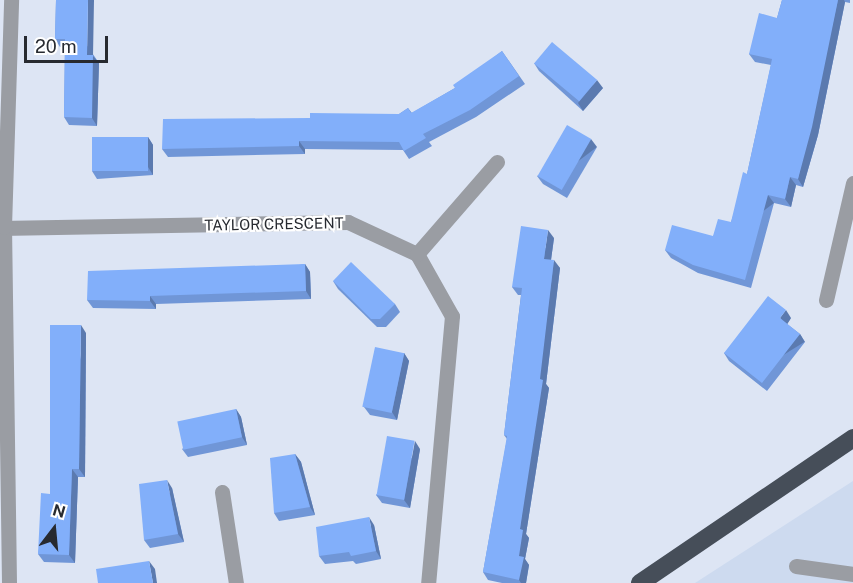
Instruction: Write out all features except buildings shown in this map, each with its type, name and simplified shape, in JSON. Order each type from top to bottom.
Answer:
[{"type":"highway","points":[[640,583],[853,438]]},
{"type":"street","points":[[9,583],[2,228],[11,0]]},
{"type":"street","points":[[428,583],[452,316],[417,254],[497,162]]},
{"type":"street","points":[[825,300],[853,183]]},
{"type":"street","name":"TAYLOR CRESCENT","points":[[2,228],[348,222],[417,254]]},
{"type":"street","points":[[222,492],[236,583]]},
{"type":"street","points":[[796,567],[853,574]]},
{"type":"shaded area","points":[[853,481],[853,583],[695,583]]}]
